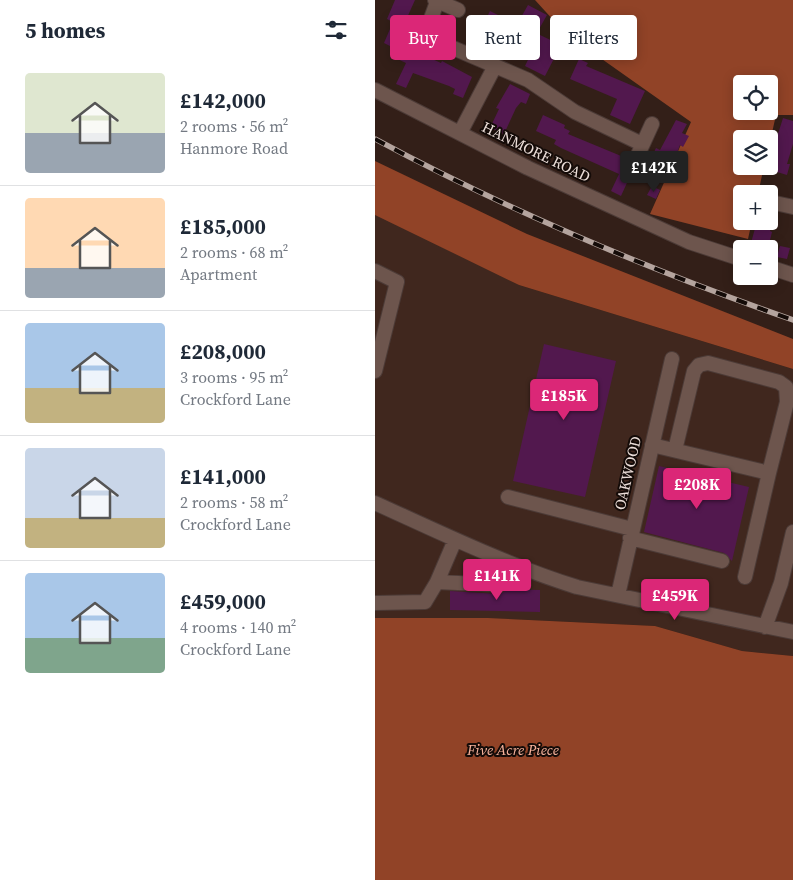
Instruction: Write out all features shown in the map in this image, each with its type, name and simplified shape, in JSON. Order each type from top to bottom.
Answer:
[{"type":"street","points":[[458,10],[436,1],[423,40],[528,80],[575,112],[642,144]]},
{"type":"street","points":[[460,133],[495,66]]},
{"type":"street","name":"HANMORE ROAD","points":[[375,90],[529,168],[689,242],[733,256]]},
{"type":"street","points":[[636,159],[652,124]]},
{"type":"street","points":[[778,204],[793,207]]},
{"type":"street","points":[[375,271],[397,282],[375,371]]},
{"type":"street","points":[[778,271],[793,275]]},
{"type":"street","name":"OAKWOOD","points":[[618,595],[672,359]]},
{"type":"street","points":[[675,450],[694,371],[699,364],[708,364],[779,382],[786,386],[787,402],[745,577]]},
{"type":"street","points":[[652,445],[769,473]]},
{"type":"street","points":[[508,497],[722,561]]},
{"type":"street","points":[[375,503],[455,540],[543,576],[577,587],[793,632]]},
{"type":"street","points":[[765,627],[787,584],[793,532]]},
{"type":"street","points":[[375,603],[425,602],[437,582],[455,540]]},
{"type":"street","points":[[437,582],[501,585]]},
{"type":"shaded area","points":[[375,214],[519,285],[793,369],[793,656],[742,651],[655,626],[488,618],[375,618]]},
{"type":"green space","points":[[535,0],[793,0],[793,115],[778,115],[778,75],[733,75],[733,120],[775,120],[773,130],[733,130],[733,175],[762,175],[760,185],[733,185],[733,230],[750,230],[748,239],[650,214],[691,122],[603,60],[637,60],[637,15],[550,16]]},
{"type":"green space","points":[[375,161],[527,234],[793,339],[793,369],[519,285],[375,215]]},
{"type":"green space","name":"Five Acre Piece","points":[[375,618],[488,618],[655,626],[742,651],[793,656],[793,880],[375,880]]},
{"type":"building","points":[[395,0],[415,0],[408,15],[390,15],[390,20],[387,19]]},
{"type":"building","points":[[528,5],[547,15],[540,27],[540,15],[522,15]]},
{"type":"building","points":[[490,11],[498,15],[488,15]]},
{"type":"building","points":[[390,29],[390,46],[384,43]]},
{"type":"building","points":[[540,35],[550,40],[550,60],[553,60],[545,76],[525,66],[528,60],[540,60]]},
{"type":"building","points":[[400,60],[434,60],[441,63],[442,61],[472,77],[463,98],[453,94],[455,89],[449,86],[413,73],[406,88],[396,84],[406,63]]},
{"type":"building","points":[[579,60],[581,60],[588,63],[586,66],[645,91],[630,124],[610,115],[617,99],[570,79]]},
{"type":"building","points":[[510,84],[530,94],[526,104],[521,102],[516,108],[504,134],[490,128],[499,109],[496,108]]},
{"type":"building","points":[[543,115],[565,125],[564,128],[570,131],[568,134],[626,158],[629,164],[636,168],[641,166],[646,169],[656,148],[660,150],[676,120],[687,124],[682,133],[689,136],[683,147],[680,145],[677,153],[672,151],[657,186],[631,174],[621,196],[611,191],[619,174],[561,148],[554,144],[556,140],[536,131]]},
{"type":"building","points":[[783,118],[793,121],[793,144],[787,164],[790,164],[787,175],[778,172],[778,134]]},
{"type":"building","points":[[652,186],[660,190],[656,199],[647,195]]},
{"type":"building","points":[[755,230],[770,230],[772,232],[770,240],[752,240]]},
{"type":"building","points":[[780,246],[790,248],[787,259],[778,257]]},
{"type":"building","points":[[544,344],[616,361],[585,497],[513,481]]},
{"type":"building","points":[[659,466],[749,487],[732,561],[724,553],[644,532]]},
{"type":"building","points":[[507,589],[540,590],[540,612],[450,610],[450,591],[500,594]]},
{"type":"railway","points":[[375,139],[477,191],[581,238],[686,281],[793,320]]}]
